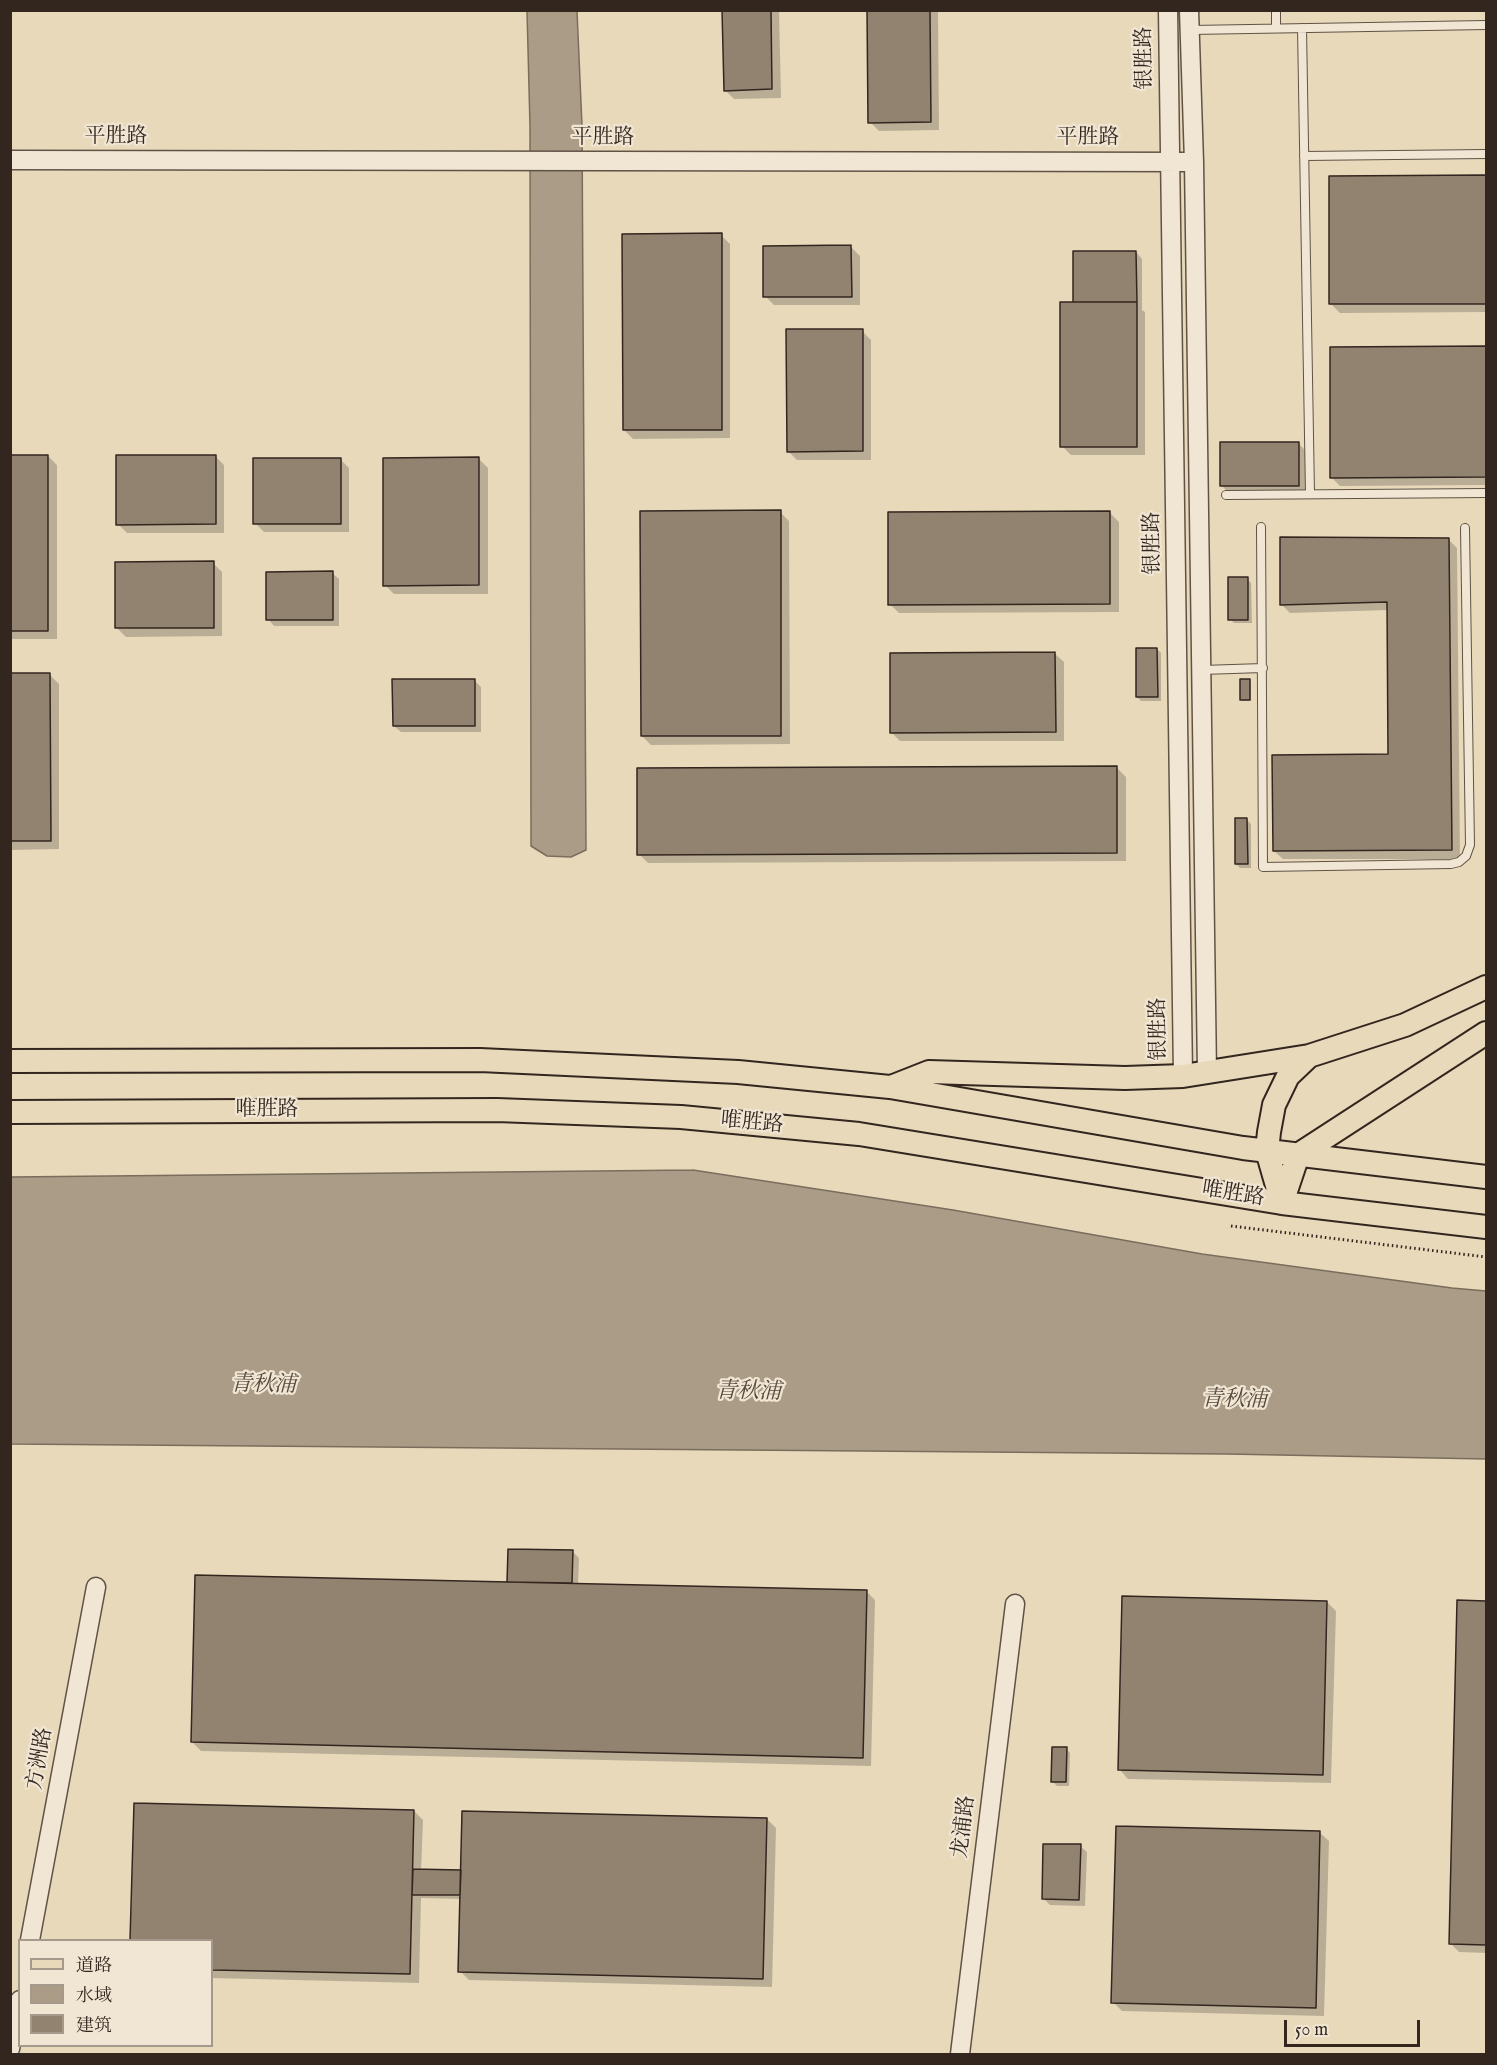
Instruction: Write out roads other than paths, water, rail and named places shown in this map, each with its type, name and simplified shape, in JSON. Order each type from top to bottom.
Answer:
[{"type":"main road","points":[[890,1087],[929,1072],[1125,1078],[1183,1076],[1309,1056],[1405,1025],[1486,987]]},
{"type":"main road","points":[[1282,1203],[1298,1155],[1486,1033]]},
{"type":"main road","points":[[1282,1203],[1267,1151],[1269,1132],[1274,1105],[1288,1076],[1309,1056]]},
{"type":"main road","points":[[10,1061],[480,1060],[738,1072],[890,1087],[1267,1151],[1486,1177]]},
{"type":"main road","name":"唯胜路","points":[[10,1112],[497,1110],[681,1117],[859,1134],[1282,1203],[1486,1227]]},
{"type":"street","name":"银胜路","points":[[1168,10],[1183,1076]]},
{"type":"street","points":[[1189,10],[1194,162],[1207,1073]]},
{"type":"street","name":"平胜路","points":[[10,160],[1194,162]]},
{"type":"street","name":"方洲路","points":[[30,1939],[96,1587]]},
{"type":"street","name":"龙浦路","points":[[960,2055],[1015,1604]]},
{"type":"street","points":[[10,2049],[18,2010]]},
{"type":"lane","points":[[1276,10],[1276,28]]},
{"type":"lane","points":[[1190,30],[1486,25]]},
{"type":"lane","points":[[1302,28],[1310,494]]},
{"type":"lane","points":[[1304,156],[1486,154]]},
{"type":"lane","points":[[1226,495],[1486,493]]},
{"type":"lane","points":[[1261,527],[1263,867],[1451,864],[1459,862],[1466,856],[1470,845],[1465,528]]},
{"type":"lane","points":[[1202,670],[1263,668]]},
{"type":"water","points":[[527,11],[577,11],[582,126],[586,850],[571,857],[547,856],[531,846],[530,126]]},
{"type":"water","name":"青秋浦","points":[[693,1170],[953,1210],[1202,1254],[1486,1291],[1486,1459],[1227,1454],[11,1444],[11,1177]]}]
